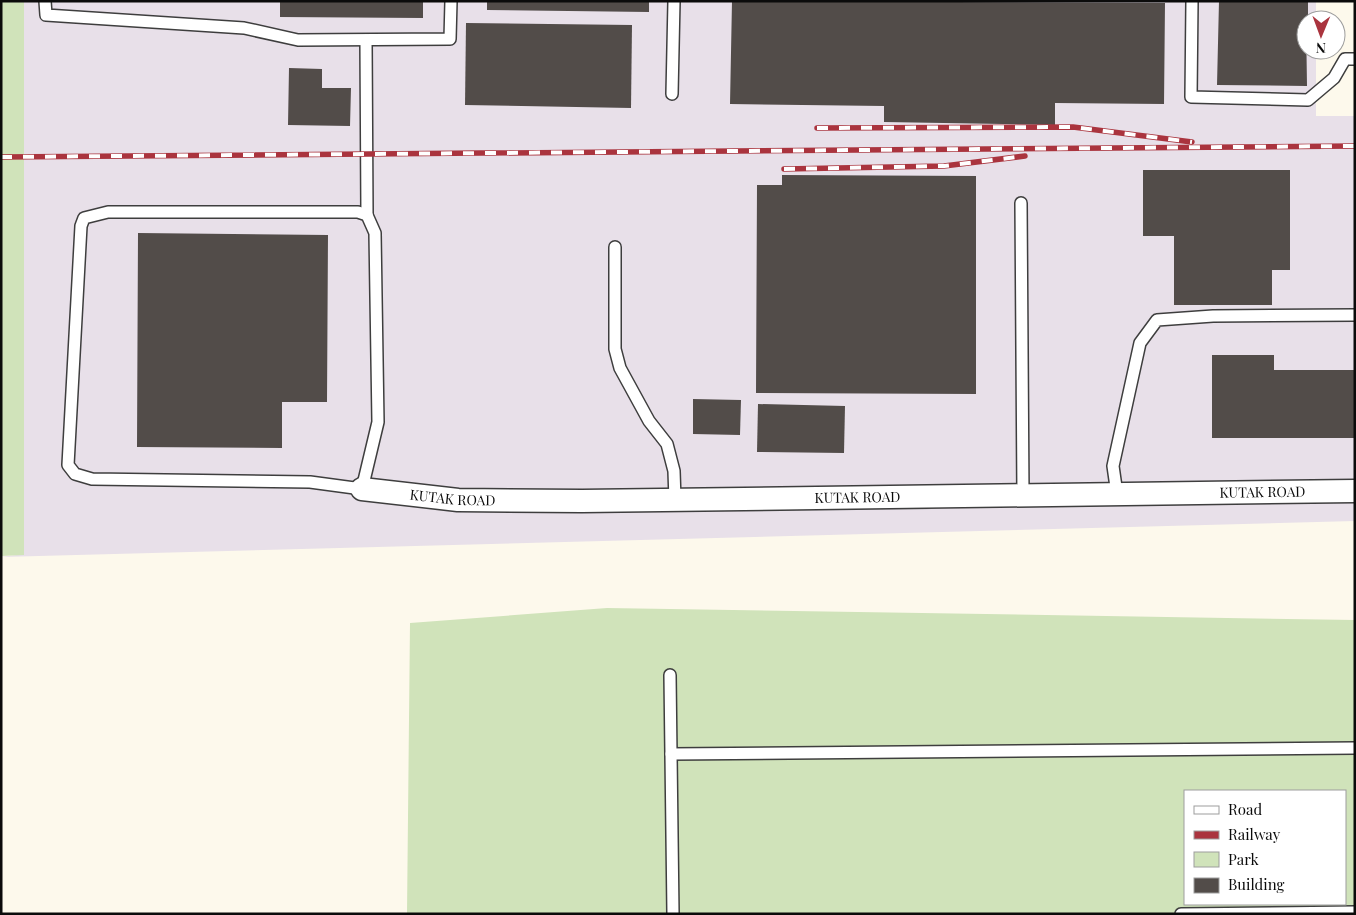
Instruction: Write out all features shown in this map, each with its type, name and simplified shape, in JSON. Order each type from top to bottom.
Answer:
[{"type":"street","name":"KUTAK ROAD","points":[[362,489],[458,500],[675,500],[1355,491]]},
{"type":"lane","points":[[45,1],[46,15],[244,28],[298,40],[450,39],[451,1]]},
{"type":"lane","points":[[672,94],[674,1]]},
{"type":"lane","points":[[1192,1],[1191,97],[1308,100],[1334,78],[1345,59],[1355,59]]},
{"type":"lane","points":[[366,40],[367,215],[375,233],[378,422],[362,489],[310,482],[92,480],[76,474],[68,465],[80,226],[84,218],[108,212],[358,212],[367,215]]},
{"type":"lane","points":[[1021,203],[1023,496]]},
{"type":"lane","points":[[615,247],[615,349],[620,368],[648,421],[667,444],[674,471],[675,500]]},
{"type":"lane","points":[[1117,494],[1113,466],[1140,343],[1158,320],[1213,316],[1355,315]]},
{"type":"lane","points":[[670,675],[673,914]]},
{"type":"lane","points":[[671,754],[1355,748]]},
{"type":"lane","points":[[1181,914],[1355,912]]},
{"type":"shaded area","points":[[24,1],[1316,1],[1316,10],[1296,10],[1296,60],[1316,60],[1316,116],[1355,116],[1355,521],[1,557],[24,554]]},
{"type":"green space","points":[[1,1],[24,1],[24,555],[1,556]]},
{"type":"green space","points":[[607,608],[1355,620],[1355,914],[407,914],[410,623]]},
{"type":"building","points":[[280,1],[423,1],[423,18],[280,17]]},
{"type":"building","points":[[487,1],[649,1],[649,12],[487,10]]},
{"type":"building","points":[[732,1],[1165,3],[1164,104],[1055,103],[1055,125],[884,122],[884,106],[730,104]]},
{"type":"building","points":[[1219,1],[1308,1],[1308,10],[1296,10],[1296,60],[1307,60],[1307,86],[1217,85]]},
{"type":"building","points":[[466,23],[632,25],[631,108],[465,105]]},
{"type":"building","points":[[289,68],[322,69],[322,88],[351,88],[350,126],[288,125]]},
{"type":"building","points":[[1143,170],[1290,170],[1290,270],[1272,270],[1272,305],[1174,305],[1174,236],[1143,236]]},
{"type":"building","points":[[782,175],[976,176],[976,394],[756,393],[757,185],[782,185]]},
{"type":"building","points":[[138,233],[328,235],[327,402],[282,402],[282,448],[137,447]]},
{"type":"building","points":[[1212,355],[1274,355],[1274,370],[1355,370],[1355,438],[1212,438]]},
{"type":"building","points":[[693,399],[741,400],[740,435],[693,434]]},
{"type":"building","points":[[758,404],[845,406],[844,453],[757,452]]},
{"type":"railway","points":[[817,128],[1073,127],[1192,142]]},
{"type":"railway","points":[[1,157],[1355,146]]},
{"type":"railway","points":[[784,169],[944,166],[1025,156]]}]
